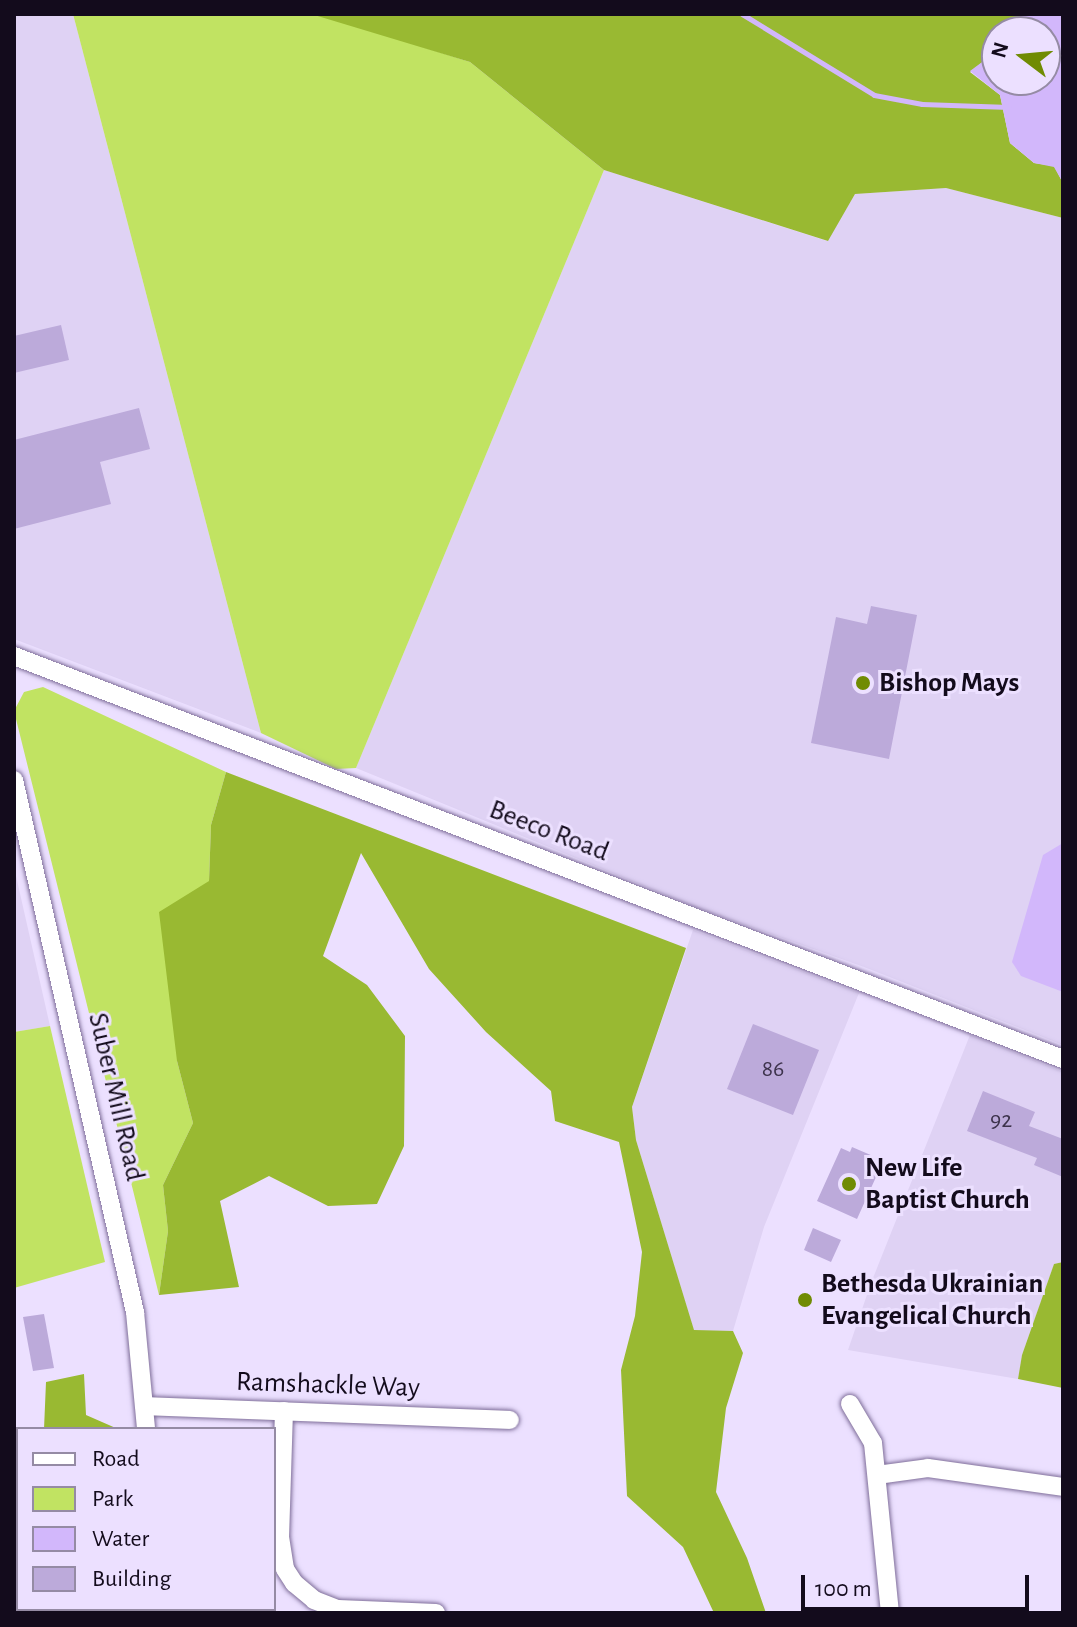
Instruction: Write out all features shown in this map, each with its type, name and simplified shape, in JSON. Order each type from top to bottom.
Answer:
[{"type":"street","name":"Beeco Road","points":[[14,656],[1063,1059]]},
{"type":"street","name":"Suber Mill Road","points":[[14,780],[127,1270],[141,1350],[146,1427]]},
{"type":"street","points":[[850,1404],[873,1443],[890,1613]]},
{"type":"street","name":"Ramshackle Way","points":[[145,1406],[510,1420]]},
{"type":"street","points":[[284,1411],[280,1537],[285,1569],[294,1583],[314,1600],[338,1609],[436,1613]]},
{"type":"street","points":[[877,1475],[928,1468],[1063,1487]]},
{"type":"shaded area","points":[[14,14],[73,14],[261,733],[14,639]]},
{"type":"shaded area","points":[[604,170],[827,241],[855,194],[946,188],[1063,218],[1063,1045],[864,967],[698,908],[356,768]]},
{"type":"shaded area","points":[[14,867],[50,1026],[14,1032]]},
{"type":"shaded area","points":[[693,930],[859,993],[764,1227],[733,1331],[694,1331],[636,1140],[632,1107]]},
{"type":"shaded area","points":[[970,1035],[1063,1072],[1063,1262],[1054,1264],[1022,1355],[1018,1379],[848,1350],[871,1283]]},
{"type":"green space","points":[[73,14],[325,16],[470,62],[604,170],[356,768],[336,769],[261,733]]},
{"type":"green space","points":[[311,14],[1021,14],[981,16],[981,63],[970,72],[981,80],[981,96],[1000,96],[1010,143],[1034,163],[1054,166],[1063,183],[1063,218],[946,188],[855,194],[828,241],[604,170],[470,62]]},
{"type":"green space","points":[[43,687],[226,772],[211,825],[209,881],[177,1061],[193,1123],[163,1185],[168,1231],[159,1295],[14,711],[24,692]]},
{"type":"green space","points":[[226,772],[686,948],[632,1107],[636,1140],[694,1330],[733,1331],[743,1353],[726,1408],[716,1492],[747,1558],[766,1613],[714,1613],[683,1547],[627,1496],[621,1370],[635,1316],[642,1252],[619,1142],[555,1121],[551,1091],[486,1032],[429,969],[361,853],[323,956],[367,985],[405,1036],[404,1146],[377,1204],[328,1206],[269,1176],[220,1201],[239,1287],[159,1295],[168,1231],[163,1185],[193,1123],[177,1061],[159,912],[209,881],[211,825]]},
{"type":"green space","points":[[50,1026],[105,1262],[14,1288],[14,1032]]},
{"type":"green space","points":[[1063,1262],[1063,1388],[1018,1379],[1022,1355],[1054,1264]]},
{"type":"green space","points":[[84,1374],[86,1415],[113,1427],[44,1427],[46,1382]]},
{"type":"green space","points":[[14,1481],[16,1611],[99,1613],[14,1613]]},
{"type":"water","points":[[1063,14],[1063,183],[1054,167],[1034,163],[1010,143],[1000,96],[1061,96],[1061,16],[1021,16]]},
{"type":"water","points":[[981,63],[981,80],[970,71]]},
{"type":"water","points":[[1063,843],[1063,992],[1021,976],[1012,962],[1043,855]]},
{"type":"building","points":[[61,325],[69,360],[14,373],[14,336]]},
{"type":"building","points":[[139,408],[150,449],[100,462],[111,504],[14,529],[14,440]]},
{"type":"building","name":"Bishop Mays","points":[[871,606],[917,615],[889,759],[811,743],[836,617],[867,624]]},
{"type":"building","points":[[753,1024],[819,1050],[793,1115],[727,1089]]},
{"type":"building","points":[[983,1091],[1035,1112],[1029,1126],[1063,1139],[1063,1177],[1034,1165],[1037,1158],[967,1131]]},
{"type":"building","name":"New Life Baptist Church","points":[[852,1147],[873,1156],[871,1161],[881,1166],[857,1219],[817,1201],[841,1148],[850,1152]]},
{"type":"building","points":[[813,1228],[841,1240],[831,1262],[804,1250]]},
{"type":"building","points":[[44,1314],[54,1368],[33,1371],[23,1317]]},
{"type":"waterway","points":[[742,14],[874,95],[922,104],[1009,107]]},
{"type":"place","name":"Bishop Mays","points":[[863,683]]},
{"type":"place","name":"New Life Baptist Church","points":[[849,1184]]},
{"type":"place","name":"Bethesda Ukrainian Evangelical Church","points":[[805,1300]]}]
